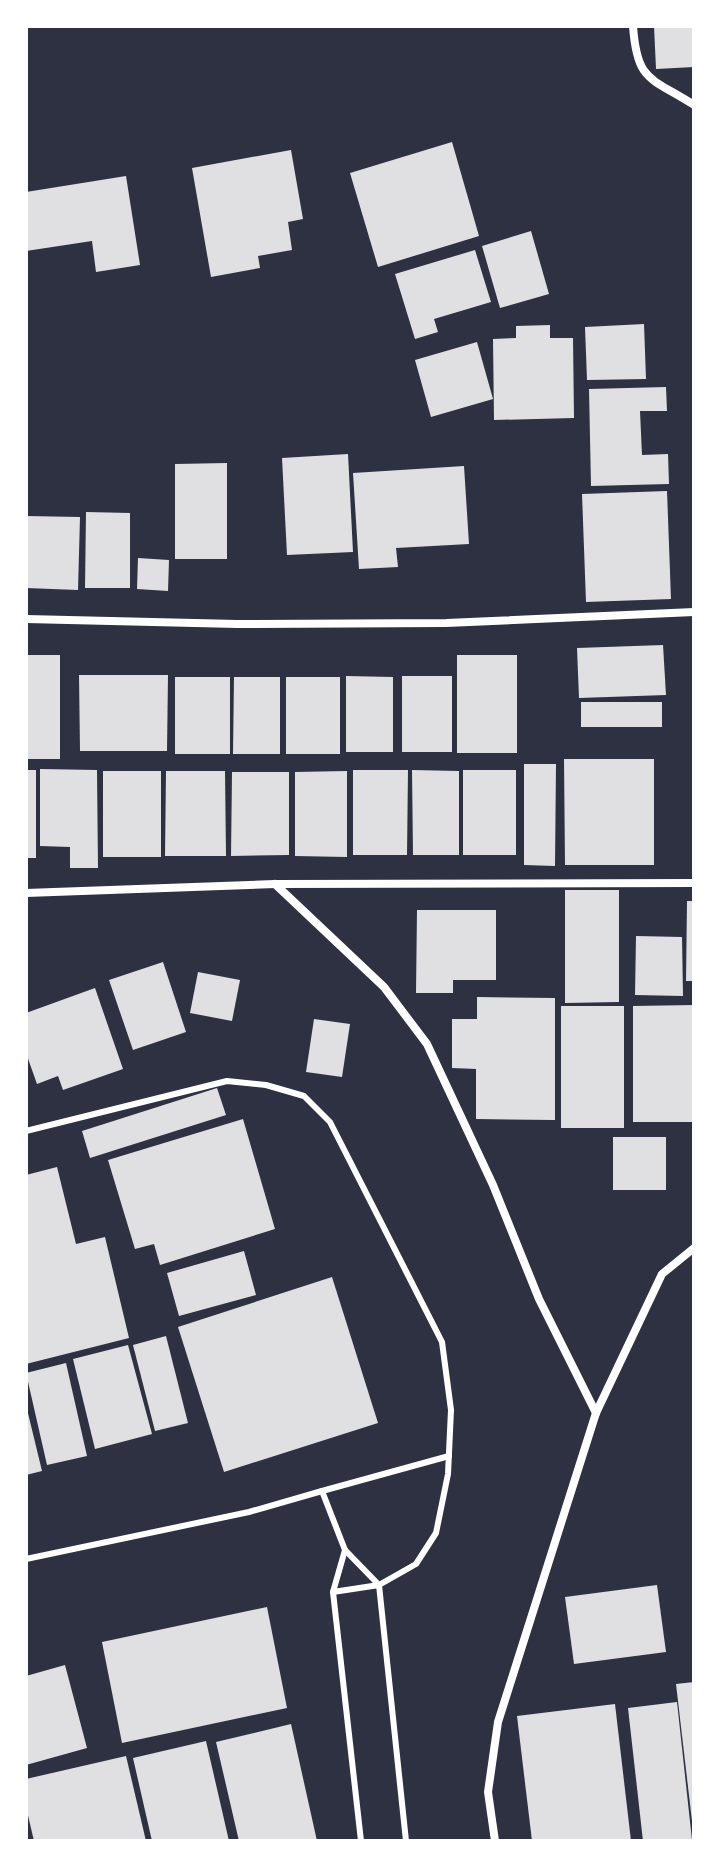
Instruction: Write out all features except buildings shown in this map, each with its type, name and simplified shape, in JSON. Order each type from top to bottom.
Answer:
[{"type":"street","points":[[633,26],[635,58],[643,73],[694,105]]},
{"type":"street","points":[[26,619],[237,624],[446,623],[694,612]]},
{"type":"street","points":[[26,893],[275,884],[694,883]]},
{"type":"street","points":[[275,884],[384,987],[427,1044],[493,1185],[539,1299],[596,1413]]},
{"type":"street","points":[[495,1841],[488,1792],[498,1722],[596,1413],[662,1274],[694,1248]]},
{"type":"lane","points":[[26,1131],[227,1081],[266,1085],[304,1096],[330,1122],[442,1342],[451,1410],[449,1456],[436,1533],[416,1564],[379,1585],[333,1592]]},
{"type":"lane","points":[[26,1559],[249,1512],[449,1456]]},
{"type":"lane","points":[[322,1491],[345,1550],[379,1585],[406,1841]]},
{"type":"lane","points":[[345,1550],[333,1592],[361,1841]]}]
